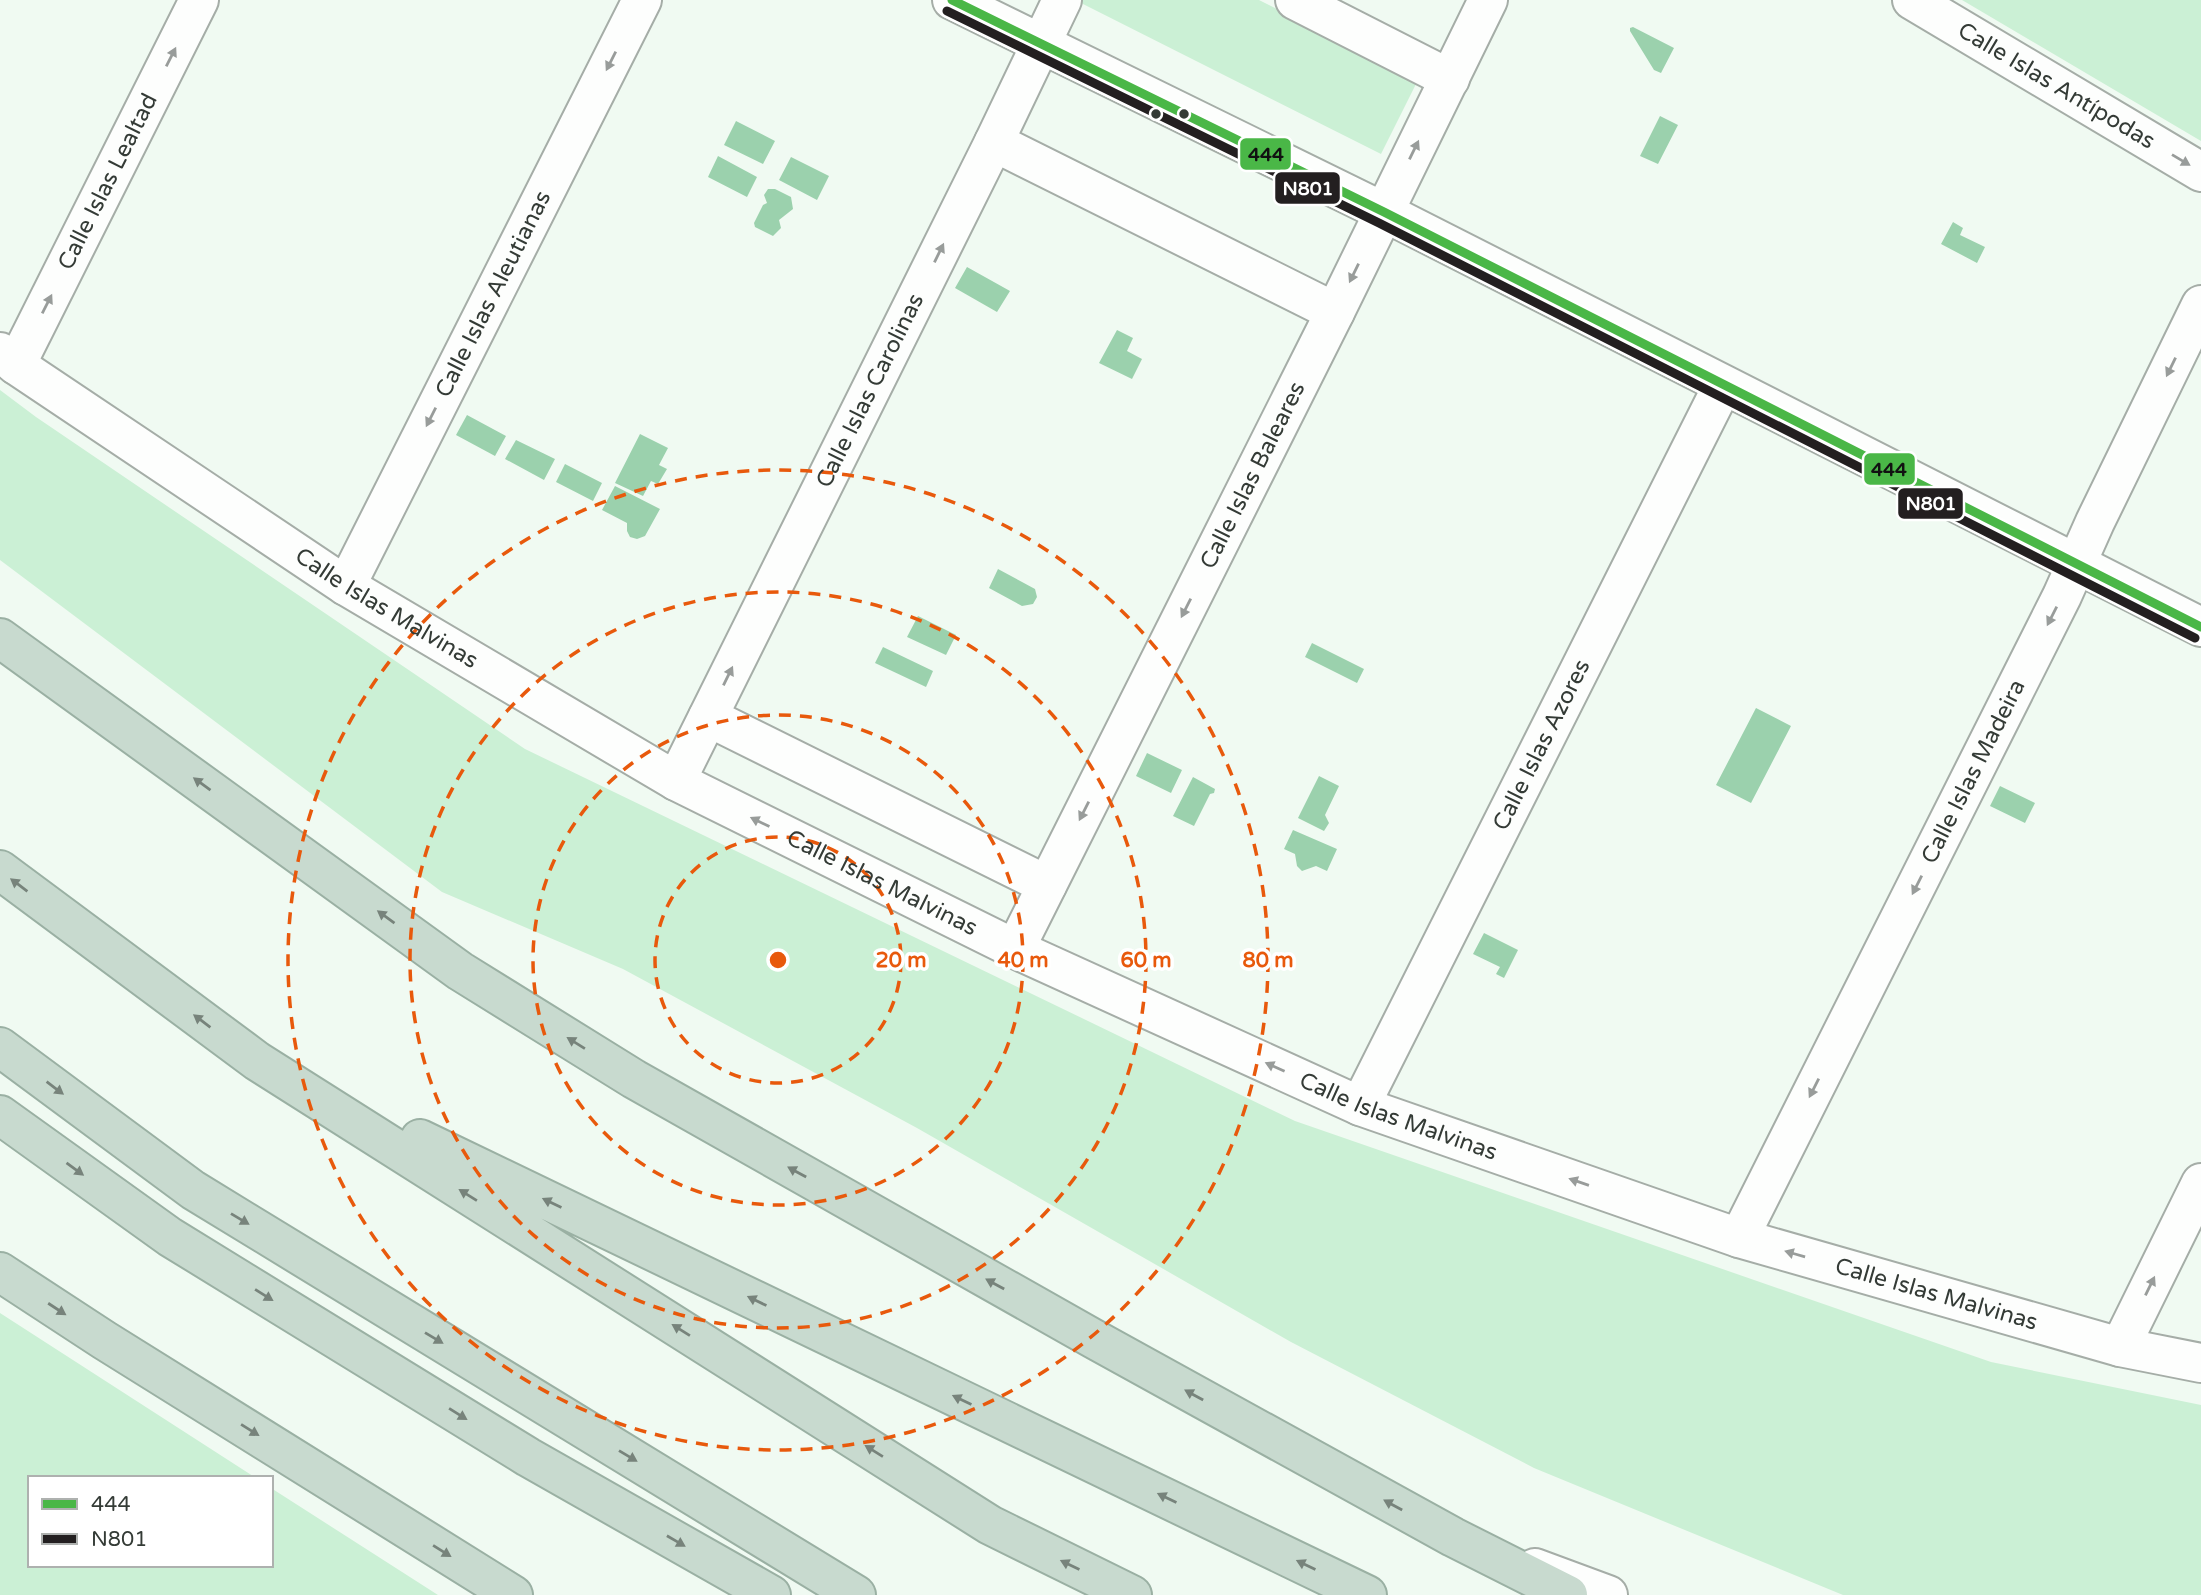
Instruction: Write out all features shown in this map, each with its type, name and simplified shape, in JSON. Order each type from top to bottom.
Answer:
[{"type":"highway","points":[[0,638],[460,971],[634,1079],[1094,1339],[1453,1537],[1568,1595]]},
{"type":"highway","points":[[0,870],[257,1061],[990,1525],[1132,1595]]},
{"type":"highway","points":[[0,1047],[193,1190],[856,1595]]},
{"type":"highway","points":[[257,1061],[1367,1595]]},
{"type":"highway","points":[[0,1115],[170,1237],[528,1457],[771,1595]]},
{"type":"highway","points":[[0,1272],[104,1340],[513,1595]]},
{"type":"street","name":"Calle Islas Lealtad","points":[[8,358],[199,0]]},
{"type":"street","name":"Calle Islas Aleutianas","points":[[346,586],[642,0]]},
{"type":"street","points":[[953,0],[1384,212],[2201,627]]},
{"type":"street","name":"Calle Islas Carolinas","points":[[676,781],[1062,0]]},
{"type":"street","points":[[1295,0],[1450,79]]},
{"type":"street","name":"Calle Islas Baleares","points":[[1015,949],[1335,312],[1488,0]]},
{"type":"street","name":"Calle Islas Antípodas","points":[[1912,0],[2201,172]]},
{"type":"street","points":[[993,142],[1335,312]]},
{"type":"street","name":"Calle Islas Madeira","points":[[1739,1237],[2056,608],[2201,305]]},
{"type":"street","name":"Calle Islas Malvinas","points":[[8,358],[346,586],[676,781],[1015,949],[1360,1106],[1739,1237],[2120,1347],[2201,1363]]},
{"type":"street","name":"Calle Islas Azores","points":[[1360,1106],[1723,385]]},
{"type":"street","points":[[708,717],[1047,886]]},
{"type":"street","points":[[2120,1347],[2201,1183]]},
{"type":"street","points":[[1453,1537],[1608,1595]]},
{"type":"shaded area","points":[[1083,0],[1259,0],[1418,80],[1381,154],[1081,3]]},
{"type":"shaded area","points":[[1962,0],[2201,0],[2201,141]]},
{"type":"shaded area","points":[[1633,27],[1674,48],[1661,73],[1654,70],[1630,31]]},
{"type":"shaded area","points":[[1660,116],[1678,125],[1658,164],[1640,156]]},
{"type":"shaded area","points":[[736,121],[775,141],[763,164],[724,145]]},
{"type":"shaded area","points":[[718,156],[757,177],[747,197],[708,177]]},
{"type":"shaded area","points":[[791,157],[829,176],[817,200],[779,180]]},
{"type":"shaded area","points":[[768,189],[775,189],[791,197],[793,209],[779,220],[781,228],[773,236],[755,227],[754,223],[763,205],[767,203],[764,195]]},
{"type":"shaded area","points":[[1953,222],[1963,228],[1960,235],[1985,247],[1977,263],[1941,244]]},
{"type":"shaded area","points":[[967,267],[1010,291],[997,312],[955,288]]},
{"type":"shaded area","points":[[1117,330],[1133,338],[1127,351],[1142,359],[1132,379],[1099,363]]},
{"type":"shaded area","points":[[0,390],[525,749],[1295,1121],[1991,1362],[2201,1405],[2201,1595],[1843,1595],[1534,1468],[1291,1342],[917,1128],[623,969],[442,892],[0,560]]},
{"type":"shaded area","points":[[467,415],[506,436],[495,456],[456,435]]},
{"type":"shaded area","points":[[640,434],[668,448],[659,465],[667,469],[658,484],[651,481],[643,496],[615,483]]},
{"type":"shaded area","points":[[516,440],[555,459],[544,480],[505,459]]},
{"type":"shaded area","points":[[565,464],[602,483],[593,501],[556,482]]},
{"type":"shaded area","points":[[615,486],[660,509],[645,536],[637,539],[630,537],[627,523],[602,510]]},
{"type":"shaded area","points":[[998,569],[1035,589],[1037,597],[1033,604],[1022,606],[989,588]]},
{"type":"shaded area","points":[[918,616],[956,635],[946,655],[907,637]]},
{"type":"shaded area","points":[[1312,643],[1364,669],[1357,683],[1305,657]]},
{"type":"shaded area","points":[[883,647],[933,671],[926,687],[875,663]]},
{"type":"shaded area","points":[[1756,708],[1791,726],[1751,803],[1716,785]]},
{"type":"shaded area","points":[[1147,753],[1182,770],[1171,793],[1136,776]]},
{"type":"shaded area","points":[[1319,776],[1339,786],[1325,815],[1329,823],[1324,831],[1298,818]]},
{"type":"shaded area","points":[[1193,777],[1215,789],[1194,826],[1173,816]]},
{"type":"shaded area","points":[[2000,786],[2035,803],[2025,823],[1990,806]]},
{"type":"shaded area","points":[[1293,830],[1337,849],[1327,871],[1316,866],[1302,871],[1297,866],[1295,854],[1284,849]]},
{"type":"shaded area","points":[[1484,933],[1518,950],[1504,978],[1496,974],[1500,967],[1473,954]]},
{"type":"shaded area","points":[[0,1313],[253,1476],[28,1476],[28,1567],[273,1567],[273,1489],[438,1595],[0,1595]]},
{"type":"transit line","name":"444","points":[[952,0],[1384,212],[2201,627]]},
{"type":"transit line","name":"N801","points":[[947,11],[1379,223],[2195,638]]}]
